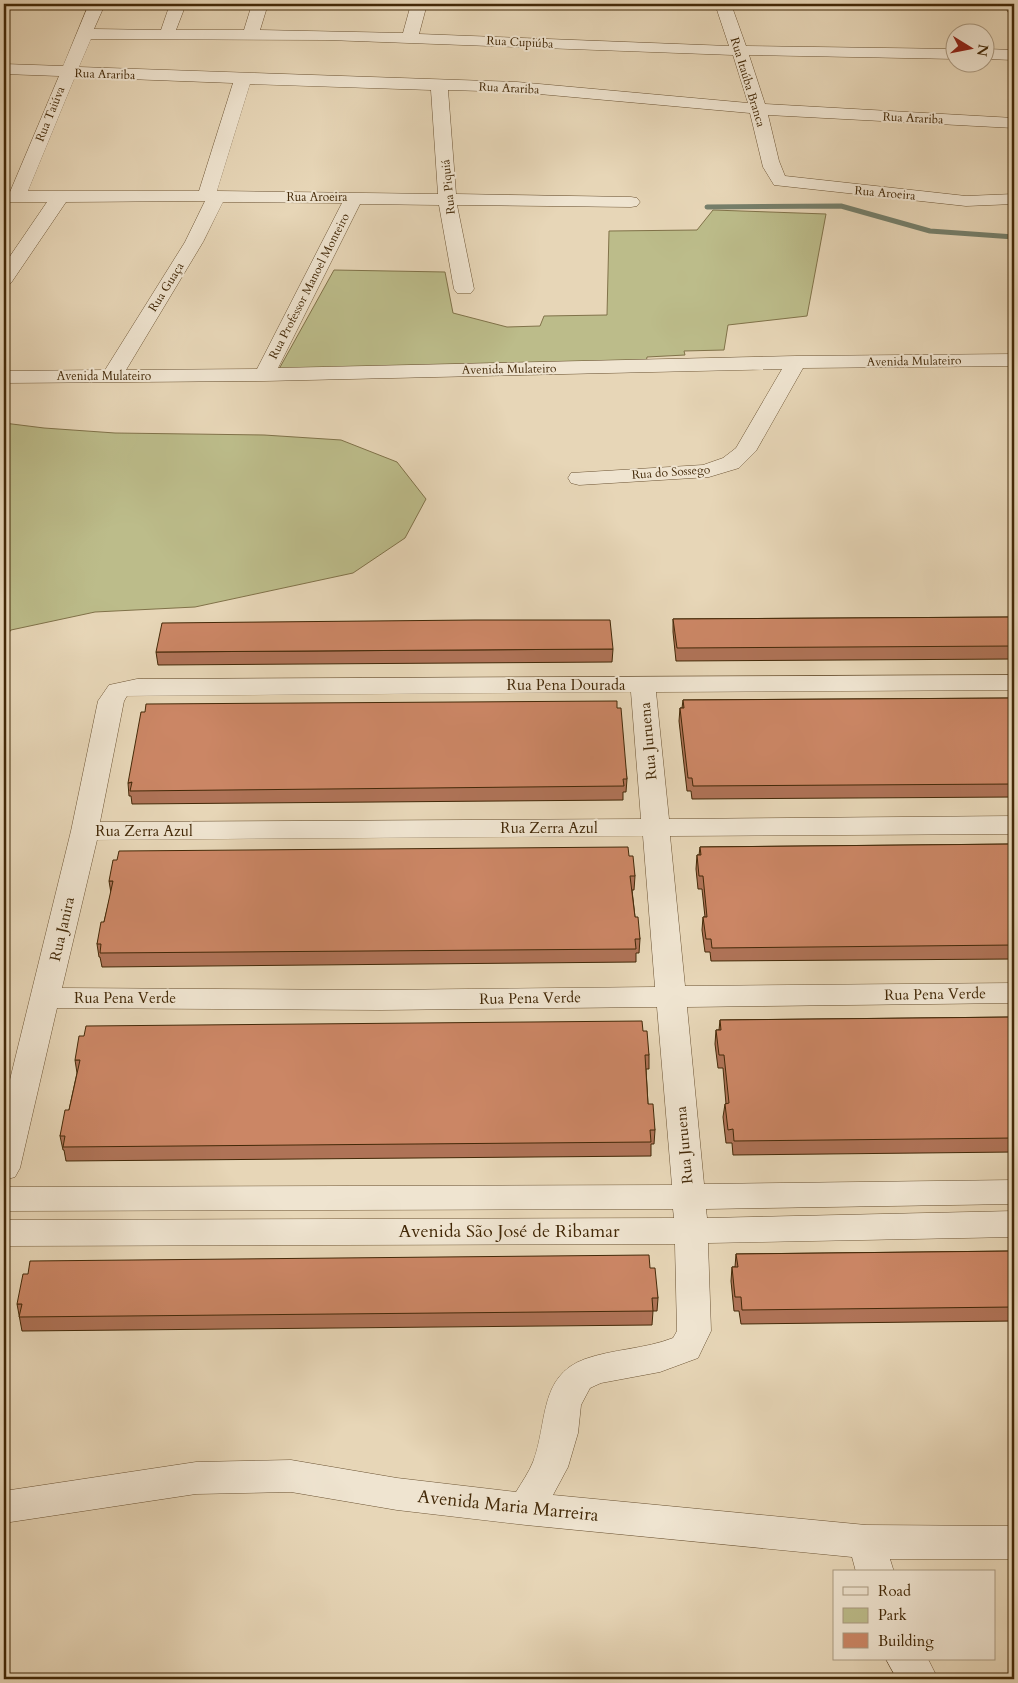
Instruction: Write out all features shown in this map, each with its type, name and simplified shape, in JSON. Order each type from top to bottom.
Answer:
[{"type":"street","name":"Rua Taiúva","points":[[10,197],[96,4]]},
{"type":"street","points":[[168,34],[178,4]]},
{"type":"street","points":[[250,34],[260,4]]},
{"type":"street","points":[[410,37],[419,4]]},
{"type":"street","name":"Rua Itaúba Branca","points":[[723,4],[759,109],[770,160]]},
{"type":"street","points":[[1012,4],[1014,10]]},
{"type":"street","name":"Rua Cupiúba","points":[[84,34],[250,34],[410,37],[739,50],[946,54]]},
{"type":"street","points":[[996,54],[1014,55]]},
{"type":"street","name":"Rua Arariba","points":[[4,69],[243,79],[517,87],[759,109],[1014,123]]},
{"type":"street","name":"Rua Guaça","points":[[112,375],[194,242],[211,196],[243,79]]},
{"type":"street","name":"Rua Piquiá","points":[[439,85],[448,198],[464,289]]},
{"type":"street","name":"Rua Aroeira","points":[[770,160],[777,178],[785,183],[966,201],[1014,199]]},
{"type":"street","points":[[4,279],[60,196]]},
{"type":"street","name":"Rua Aroeira","points":[[10,197],[211,196],[631,202]]},
{"type":"street","name":"Rua Professor Manoel Monteiro","points":[[264,375],[354,198]]},
{"type":"street","points":[[966,201],[1014,215]]},
{"type":"street","name":"Avenida Mulateiro","points":[[4,377],[264,375],[796,362],[1014,360]]},
{"type":"street","name":"Rua do Sossego","points":[[579,478],[704,472],[721,468],[736,461],[745,451],[796,362]]},
{"type":"street","name":"Rua Pena Dourada","points":[[118,690],[137,687],[1014,682]]},
{"type":"street","name":"Rua Juruena","points":[[526,1509],[550,1467],[560,1433],[562,1403],[578,1378],[595,1370],[660,1358],[686,1348],[694,1331],[689,1197],[643,684]]},
{"type":"street","name":"Rua Janira","points":[[4,1168],[16,1110],[46,998],[85,831],[111,701],[118,690]]},
{"type":"street","name":"Rua Zerra Azul","points":[[85,831],[1014,825]]},
{"type":"street","name":"Rua Pena Verde","points":[[46,998],[380,1000],[1014,993]]},
{"type":"street","name":"Avenida São José de Ribamar","points":[[4,1199],[689,1197],[1014,1192]]},
{"type":"street","name":"Avenida São José de Ribamar","points":[[4,1233],[690,1231],[1014,1224]]},
{"type":"street","name":"Avenida Maria Marreira","points":[[4,1507],[196,1478],[291,1476],[397,1494],[526,1509],[870,1557],[1014,1542]]},
{"type":"street","points":[[907,1660],[918,1679]]},
{"type":"green space","points":[[713,210],[826,214],[807,316],[728,325],[724,350],[684,351],[685,355],[647,357],[646,363],[279,369],[334,270],[445,272],[453,313],[507,327],[540,326],[544,316],[607,315],[609,231],[697,230]]},
{"type":"green space","points":[[4,423],[115,433],[264,435],[341,440],[397,462],[426,499],[405,538],[353,573],[195,607],[95,612],[11,630],[4,639]]},
{"type":"building","points":[[1014,617],[1014,646],[677,648],[673,619]]},
{"type":"building","points":[[610,620],[613,649],[156,652],[162,623]]},
{"type":"building","points":[[1014,698],[1014,784],[693,786],[692,778],[688,778],[680,708],[684,708],[683,700]]},
{"type":"building","points":[[617,701],[617,708],[621,708],[627,779],[623,779],[624,786],[130,791],[132,782],[128,783],[141,712],[145,712],[146,704]]},
{"type":"building","points":[[1014,844],[1014,945],[712,948],[711,939],[706,939],[703,917],[707,917],[703,876],[699,876],[697,855],[701,855],[700,847]]},
{"type":"building","points":[[628,847],[629,856],[633,856],[635,876],[630,876],[640,939],[635,939],[636,949],[100,953],[101,944],[97,944],[101,922],[104,922],[113,881],[109,881],[113,860],[117,860],[119,851]]},
{"type":"building","points":[[1014,1017],[1014,1138],[734,1141],[733,1129],[728,1130],[725,1104],[729,1103],[724,1055],[719,1055],[716,1030],[721,1030],[720,1020]]},
{"type":"building","points":[[642,1021],[643,1031],[647,1031],[649,1055],[645,1055],[648,1104],[653,1104],[655,1130],[650,1130],[651,1142],[63,1147],[65,1136],[60,1136],[65,1110],[69,1110],[80,1060],[75,1060],[79,1036],[84,1036],[86,1026]]},
{"type":"building","points":[[1014,1251],[1014,1307],[742,1310],[741,1297],[735,1297],[732,1267],[738,1267],[736,1254]]},
{"type":"building","points":[[649,1255],[650,1268],[655,1268],[658,1298],[652,1298],[653,1311],[19,1317],[22,1304],[17,1304],[23,1274],[28,1274],[30,1261]]},
{"type":"waterway","points":[[707,207],[841,206],[930,231],[1014,237]]}]
